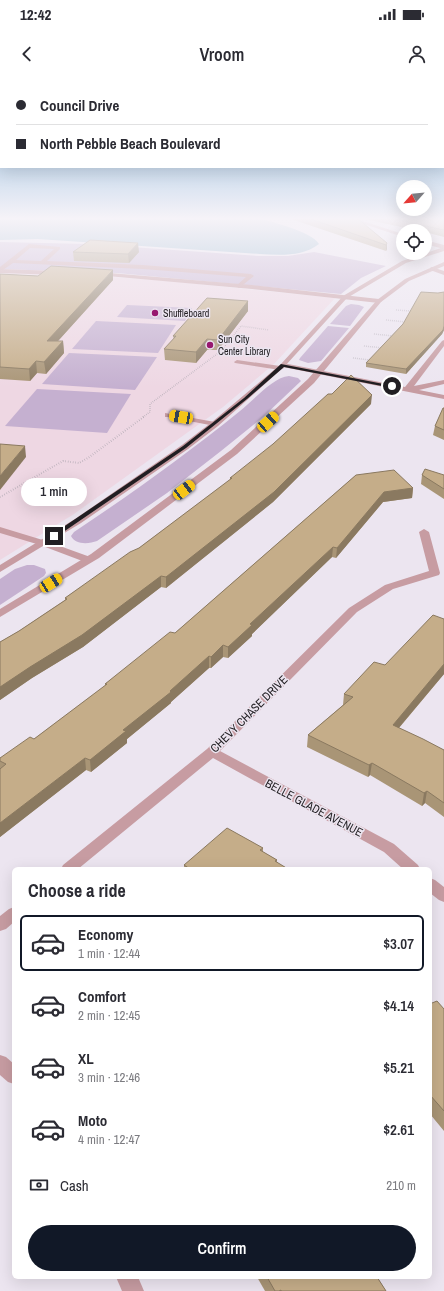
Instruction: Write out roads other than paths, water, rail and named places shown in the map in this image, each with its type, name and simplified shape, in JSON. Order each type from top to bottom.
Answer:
[{"type":"street","points":[[96,275],[239,286],[379,301]]},
{"type":"street","points":[[233,275],[251,276],[239,286]]},
{"type":"street","points":[[0,569],[90,512],[185,447],[215,424],[281,367],[345,297],[382,275]]},
{"type":"street","points":[[0,614],[88,560],[234,452],[290,402],[319,372],[379,301],[417,275]]},
{"type":"street","points":[[407,390],[444,342]]},
{"type":"street","points":[[238,362],[319,372],[444,397]]},
{"type":"street","points":[[407,390],[444,382]]},
{"type":"street","points":[[168,415],[215,424]]},
{"type":"street","points":[[0,530],[43,543],[88,560]]},
{"type":"street","name":"CHEVY CHASE DRIVE","points":[[70,867],[212,752],[353,610],[389,587],[440,575],[424,532]]},
{"type":"street","name":"BELLE GLADE AVENUE","points":[[212,752],[389,848],[411,867]]},
{"type":"street","points":[[432,886],[444,896]]},
{"type":"street","points":[[0,925],[12,915]]},
{"type":"street","points":[[0,1063],[12,1074]]},
{"type":"street","points":[[128,1279],[133,1291]]},
{"type":"place","name":"Shuffleboard","points":[[155,313]]},
{"type":"place","name":"Sun City Center Library","points":[[210,345]]}]
